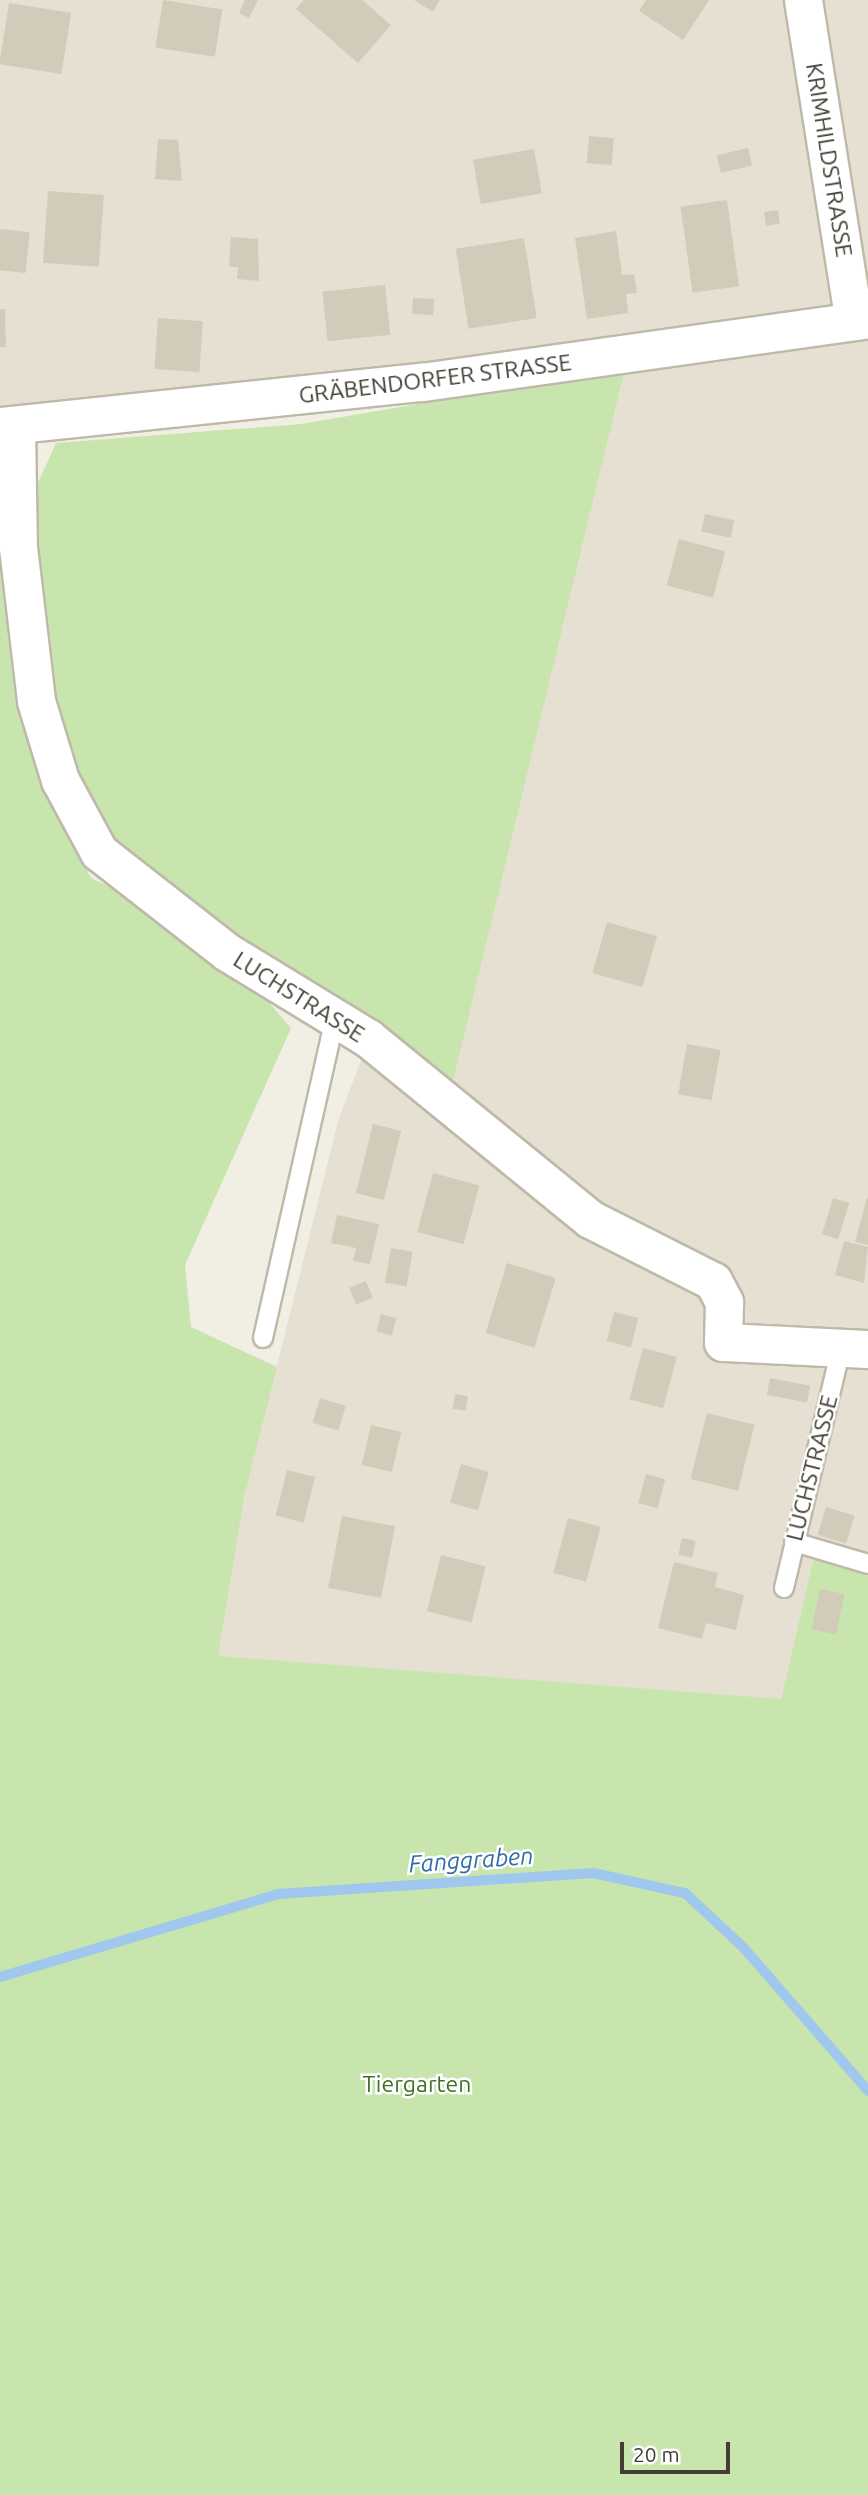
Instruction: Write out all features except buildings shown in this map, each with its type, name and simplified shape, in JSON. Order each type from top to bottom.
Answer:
[{"type":"street","name":"KRIMHILDSTRASSE","points":[[803,0],[861,320]]},
{"type":"street","name":"GRÄBENDORFER STRASSE","points":[[8,426],[422,382],[861,320]]},
{"type":"street","name":"LUCHSTRASSE","points":[[8,426],[18,547],[36,701],[60,780],[99,852],[226,951],[335,1018],[590,1219],[713,1281],[724,1301],[723,1342],[855,1349]]},
{"type":"lane","points":[[263,1338],[335,1018]]},
{"type":"lane","name":"LUCHSTRASSE","points":[[784,1588],[794,1542],[855,1349]]},
{"type":"lane","points":[[794,1542],[868,1564]]},
{"type":"shaded area","points":[[0,0],[868,0],[868,1553],[818,1539],[777,1716],[217,1658],[244,1497],[339,1118],[625,369],[0,428]]},
{"type":"green space","name":"Tiergarten","points":[[625,368],[452,1085],[367,1033],[152,876],[108,835],[76,777],[58,703],[27,739],[41,785],[91,878],[137,899],[246,976],[291,1028],[185,1265],[191,1327],[277,1367],[244,1498],[218,1656],[781,1699],[818,1539],[868,1553],[868,2495],[0,2495],[0,426],[35,552],[36,487],[56,443],[302,424]]},
{"type":"waterway","name":"Fanggraben","points":[[0,1977],[278,1894],[593,1873],[685,1893],[743,1947],[868,2091]]}]
